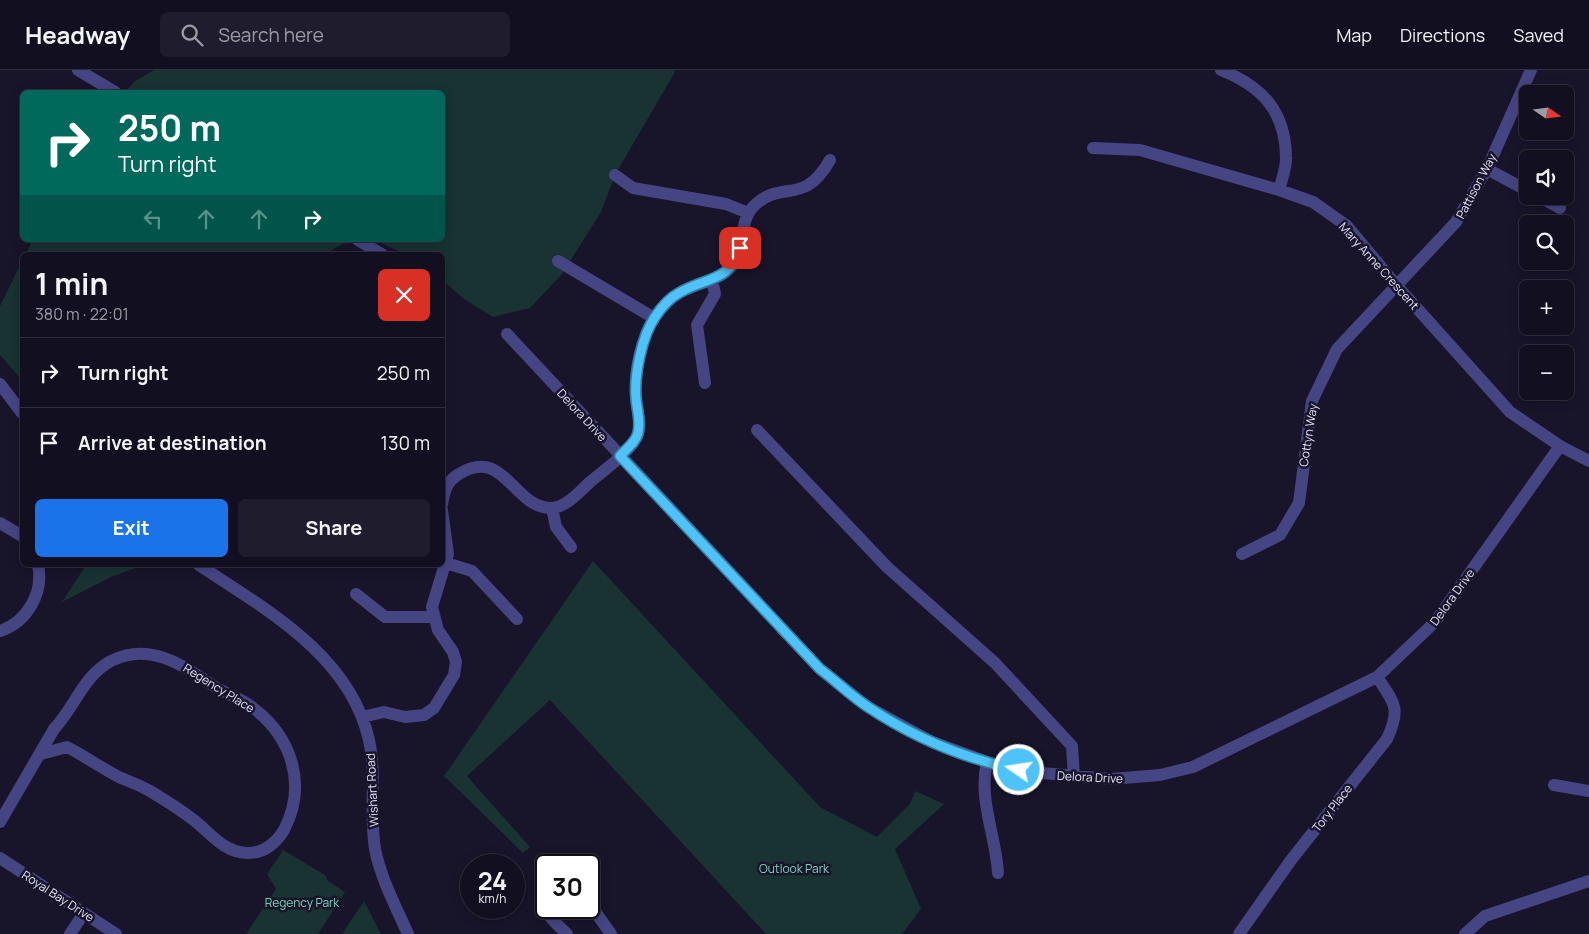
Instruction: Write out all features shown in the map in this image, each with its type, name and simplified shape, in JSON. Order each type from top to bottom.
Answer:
[{"type":"street","points":[[78,70],[112,90]]},
{"type":"street","points":[[1221,70],[1241,78],[1266,97],[1280,120],[1286,157],[1279,190]]},
{"type":"street","name":"Pattison Way","points":[[1397,286],[1456,222],[1487,169],[1531,70]]},
{"type":"street","name":"Mary Anne Crescent","points":[[1093,148],[1140,150],[1279,190],[1313,202],[1347,226],[1496,398],[1526,424],[1560,446],[1589,461]]},
{"type":"street","points":[[445,488],[451,480],[465,470],[483,467],[499,472],[532,504],[552,508],[569,500],[620,456],[638,434],[640,424],[636,386],[645,337],[654,318],[662,307],[679,292],[712,280],[728,270],[738,257],[748,213],[754,205],[770,195],[798,191],[808,186],[818,178],[830,160]]},
{"type":"street","points":[[1487,169],[1519,186]]},
{"type":"street","points":[[615,175],[634,188],[726,204],[748,213]]},
{"type":"street","points":[[1554,205],[1560,208]]},
{"type":"street","points":[[361,242],[378,252]]},
{"type":"street","points":[[558,261],[654,318]]},
{"type":"street","points":[[705,383],[697,333],[701,315],[715,294],[712,280]]},
{"type":"street","name":"Cottyn Way","points":[[1242,554],[1280,535],[1298,503],[1312,401],[1337,349],[1397,286]]},
{"type":"street","name":"Delora Drive","points":[[507,334],[820,669],[868,707],[932,742],[987,762],[1030,772],[1074,777],[1126,779],[1160,776],[1194,767],[1377,677],[1435,622],[1560,446]]},
{"type":"street","points":[[0,384],[20,410]]},
{"type":"street","points":[[757,430],[888,567],[995,663],[1072,746],[1074,777]]},
{"type":"street","points":[[552,508],[556,527],[571,547]]},
{"type":"street","points":[[0,523],[20,535]]},
{"type":"street","points":[[445,528],[448,545],[446,563],[464,567],[476,574],[517,619]]},
{"type":"street","points":[[0,631],[22,618],[34,600],[39,579],[38,567]]},
{"type":"street","name":"Wishart Road","points":[[202,567],[297,633],[330,665],[350,693],[362,717],[373,762],[375,849],[390,896],[408,934]]},
{"type":"street","points":[[362,717],[384,712],[416,717],[434,708],[452,681],[456,662],[453,652],[438,630],[434,617],[434,595],[444,567]]},
{"type":"street","points":[[356,594],[385,617],[434,617]]},
{"type":"street","name":"Regency Place","points":[[0,822],[54,730],[64,719],[77,694],[94,672],[112,660],[128,655],[144,654],[178,662],[223,692],[251,706],[275,727],[284,739],[292,761],[295,780],[292,812],[279,838],[269,847],[249,853],[235,851],[211,836],[184,813],[149,790],[120,778],[67,747]]},
{"type":"street","name":"Tory Place","points":[[1239,934],[1291,860],[1387,739],[1395,721],[1394,703],[1377,677]]},
{"type":"street","points":[[41,754],[67,747],[63,732],[64,719]]},
{"type":"street","points":[[987,762],[984,788],[996,845],[998,873]]},
{"type":"street","points":[[1554,785],[1589,792]]},
{"type":"street","name":"Royal Bay Drive","points":[[0,858],[116,934]]},
{"type":"street","points":[[1465,934],[1485,916],[1589,881]]},
{"type":"street","points":[[70,934],[84,913]]},
{"type":"street","points":[[600,918],[611,934]]},
{"type":"street","points":[[553,919],[567,934]]},
{"type":"green space","points":[[154,70],[676,70],[615,175],[601,212],[562,274],[530,308],[493,317],[464,299],[445,283],[445,252],[401,252],[378,242],[445,242],[445,90],[127,90],[134,82]]},
{"type":"green space","points":[[31,242],[365,242],[342,244],[329,252],[27,252]]},
{"type":"green space","points":[[20,265],[20,378],[0,355],[0,306]]},
{"type":"green space","name":"Outlook Park","points":[[593,561],[820,807],[877,837],[910,804],[915,791],[944,804],[895,849],[921,909],[902,934],[766,934],[550,700],[467,776],[530,847],[523,853],[444,776]]},
{"type":"green space","points":[[85,567],[138,567],[111,577],[62,602]]},
{"type":"green space","name":"Regency Park","points":[[283,850],[325,875],[328,881],[345,892],[318,934],[246,934],[276,889],[267,874]]},
{"type":"green space","points":[[364,901],[381,934],[342,934]]},
{"type":"route","points":[[740,248],[738,257],[724,274],[679,292],[662,307],[648,328],[642,349],[636,386],[640,424],[638,434],[634,442],[620,456],[820,669],[856,698],[868,707],[950,750],[1019,770]]}]
